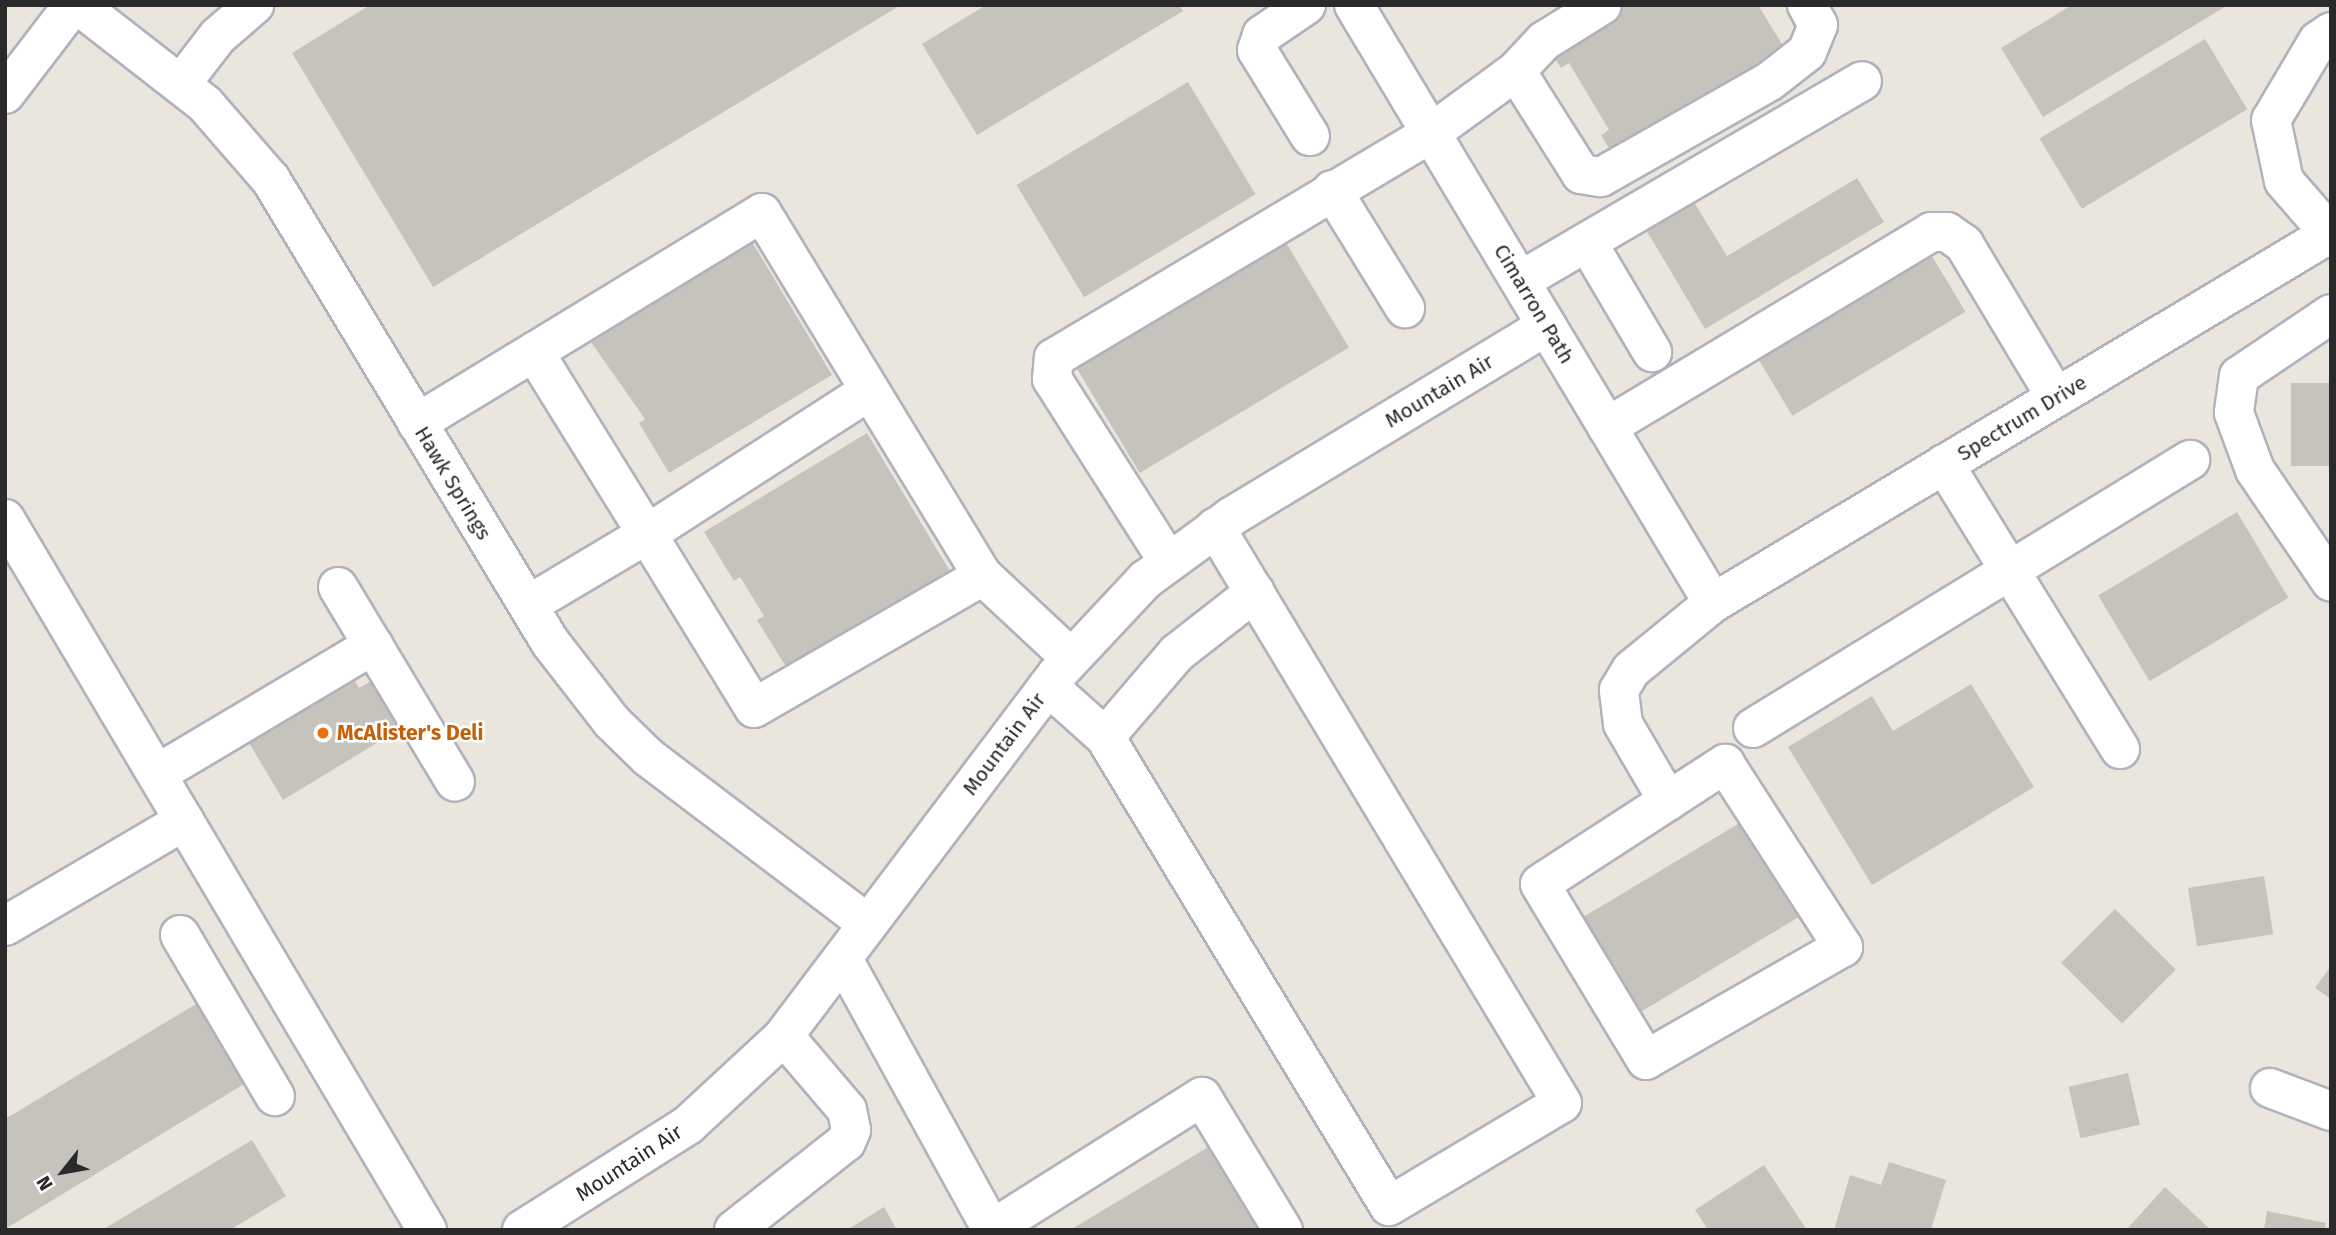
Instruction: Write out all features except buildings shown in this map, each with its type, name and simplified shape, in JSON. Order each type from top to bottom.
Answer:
[{"type":"street","points":[[5,94],[72,5]]},
{"type":"street","name":"Hawk Springs","points":[[78,5],[181,84],[240,141],[271,180],[528,605],[579,684],[648,757],[869,924]]},
{"type":"street","points":[[181,84],[218,36],[254,5]]},
{"type":"street","points":[[1307,5],[1262,35],[1257,50],[1310,136]]},
{"type":"street","name":"Cimarron Path","points":[[1354,5],[1713,603]]},
{"type":"street","points":[[1168,561],[1129,507],[1049,368],[1054,359],[1431,133],[1516,71],[1544,41],[1602,5]]},
{"type":"street","points":[[1516,71],[1581,174],[1601,177],[1770,81],[1808,52],[1818,25],[1807,5]]},
{"type":"street","points":[[2330,234],[2284,181],[2271,120],[2318,41],[2331,32]]},
{"type":"street","points":[[1520,281],[1862,80]]},
{"type":"street","points":[[1332,190],[1405,308]]},
{"type":"street","points":[[417,423],[762,213],[983,576],[1060,672],[1105,737],[1389,1206],[1562,1103],[1216,527]]},
{"type":"street","points":[[1607,427],[1931,232],[1947,232],[1964,244],[2056,397]]},
{"type":"street","name":"Spectrum Drive","points":[[1668,801],[1623,724],[1619,690],[1631,670],[1713,603],[2330,234]]},
{"type":"street","points":[[1587,242],[1652,352]]},
{"type":"street","points":[[2331,314],[2239,376],[2234,413],[2255,470],[2331,582]]},
{"type":"street","name":"Mountain Air","points":[[522,1230],[688,1125],[783,1036],[1098,625],[1168,561],[1216,527],[1547,326]]},
{"type":"street","points":[[534,352],[754,708],[983,576]]},
{"type":"street","points":[[528,605],[647,534],[869,391]]},
{"type":"street","points":[[1753,727],[2008,568],[2190,460]]},
{"type":"street","points":[[1944,464],[2120,749]]},
{"type":"street","points":[[5,519],[427,1230]]},
{"type":"street","points":[[338,587],[455,782]]},
{"type":"street","points":[[1105,737],[1177,653],[1255,592]]},
{"type":"street","points":[[157,774],[373,645]]},
{"type":"street","points":[[1725,764],[1843,947],[1646,1060],[1540,884],[1668,801],[1725,764]]},
{"type":"street","points":[[5,926],[184,821]]},
{"type":"street","points":[[180,935],[275,1096]]},
{"type":"street","points":[[843,959],[992,1229],[1202,1097],[1283,1230]]},
{"type":"street","points":[[734,1230],[846,1142],[851,1130],[847,1110],[783,1036]]},
{"type":"street","points":[[2270,1088],[2331,1111]]},
{"type":"place","name":"McAlister's Deli","points":[[323,733]]}]
